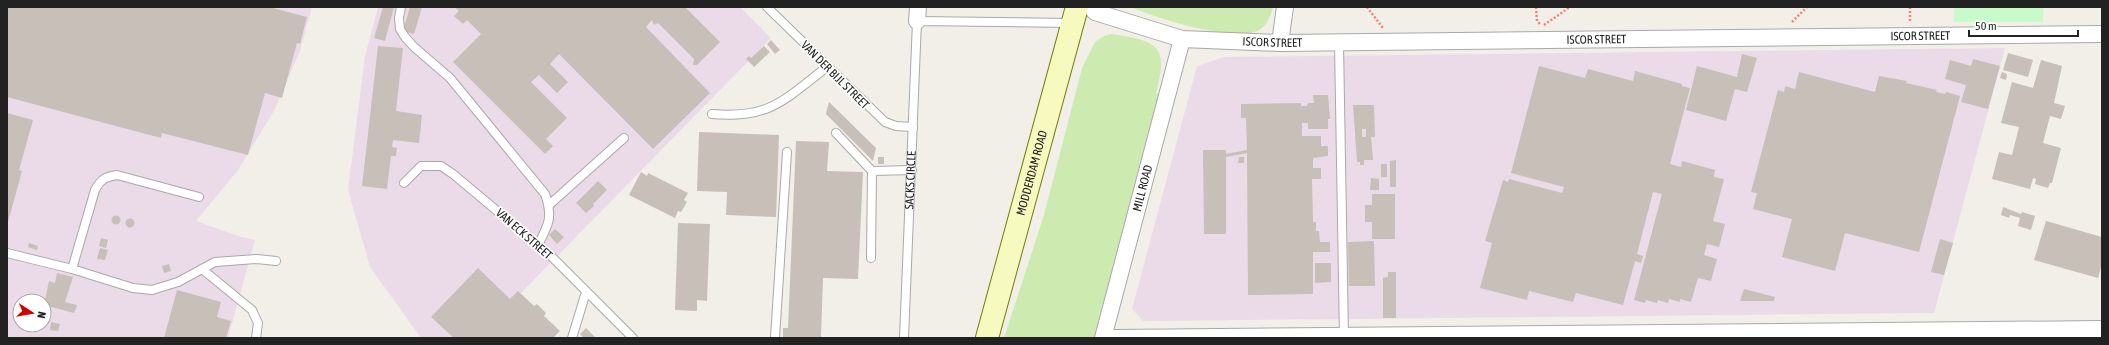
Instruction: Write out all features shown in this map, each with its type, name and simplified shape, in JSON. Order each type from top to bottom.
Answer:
[{"type":"street","points":[[1280,43],[1286,7]]},
{"type":"street","name":"ISCOR STREET","points":[[1084,12],[1182,39],[1280,43],[2102,34]]},
{"type":"street","name":"MODDERDAM ROAD","points":[[987,338],[1084,12]]},
{"type":"street","name":"MILL ROAD","points":[[1103,338],[1182,39]]},
{"type":"street","points":[[1115,338],[2102,329]]},
{"type":"lane","points":[[401,7],[399,18],[400,29],[405,36],[414,47],[450,78],[545,194],[549,205],[549,224],[538,245]]},
{"type":"lane","name":"VAN DER BIJL STREET","points":[[766,7],[885,122],[896,126],[913,127]]},
{"type":"lane","name":"SACKS CIRCLE","points":[[904,338],[918,14],[1084,12]]},
{"type":"lane","points":[[1339,42],[1344,337]]},
{"type":"lane","points":[[712,114],[748,115],[773,107],[828,67]]},
{"type":"lane","points":[[836,133],[872,172],[871,258]]},
{"type":"lane","points":[[549,205],[624,138]]},
{"type":"lane","points":[[775,338],[787,152]]},
{"type":"lane","name":"VAN ECK STREET","points":[[404,183],[421,166],[441,166],[454,174],[538,245],[633,338]]},
{"type":"lane","points":[[872,172],[912,170]]},
{"type":"lane","points":[[72,269],[95,190],[100,180],[108,176],[118,175],[199,197]]},
{"type":"lane","points":[[7,253],[72,269],[133,288],[152,290],[178,282],[215,262],[258,259],[276,261]]},
{"type":"lane","points":[[202,269],[252,310],[258,323],[256,338]]},
{"type":"lane","points":[[572,338],[586,292]]},
{"type":"path","points":[[1367,7],[1398,42]]},
{"type":"path","points":[[1536,7],[1537,21],[1543,26]]},
{"type":"path","points":[[1535,41],[1543,26],[1570,7]]},
{"type":"shaded area","points":[[7,7],[312,7],[300,51],[275,109],[238,170],[196,221],[241,237],[255,240],[228,338],[7,338]]},
{"type":"shaded area","points":[[378,7],[740,7],[771,38],[477,338],[421,338],[370,267],[348,190],[365,56]]},
{"type":"shaded area","points":[[2005,48],[1934,313],[1143,321],[1132,309],[1197,66],[1224,57]]},
{"type":"green space","points":[[1131,7],[1273,7],[1268,20],[1259,30],[1248,33],[1232,33],[1195,28],[1142,12]]},
{"type":"green space","points":[[1954,7],[2043,7],[2043,22],[1954,22]]},
{"type":"green space","points":[[1112,34],[1140,39],[1150,43],[1156,48],[1160,55],[1161,65],[1156,93],[1159,94],[1094,338],[1004,338],[1044,215],[1082,68],[1095,42],[1104,36]]},
{"type":"building","points":[[7,7],[269,7],[307,17],[300,44],[297,43],[282,98],[265,93],[248,155],[162,133],[161,138],[7,97]]},
{"type":"building","points":[[383,7],[394,7],[385,41],[374,38]]},
{"type":"building","points":[[410,7],[422,7],[414,34],[403,31]]},
{"type":"building","points":[[454,7],[685,7],[720,42],[697,65],[693,65],[694,59],[658,23],[654,25],[652,20],[646,27],[710,93],[653,149],[559,54],[550,64],[568,82],[557,93],[539,75],[531,82],[567,118],[546,139],[553,146],[545,154],[453,62],[481,34],[467,20],[463,24],[454,16],[459,11]]},
{"type":"building","points":[[771,40],[780,50],[775,54],[767,44]]},
{"type":"building","points":[[378,46],[403,48],[396,111],[422,115],[419,143],[393,140],[392,147],[397,148],[396,156],[391,156],[387,189],[362,186]]},
{"type":"building","points":[[764,46],[770,52],[754,67],[746,59],[749,56],[751,58]]},
{"type":"building","points":[[2008,53],[2033,60],[2028,77],[2003,70]]},
{"type":"building","points":[[1742,54],[1757,58],[1747,92],[1735,89],[1726,121],[1686,110],[1697,66],[1737,77]]},
{"type":"building","points":[[1973,59],[2000,66],[1988,109],[1961,102],[1966,85],[1945,79],[1950,60],[1971,66]]},
{"type":"building","points":[[2041,60],[2062,66],[2054,103],[2065,106],[2061,119],[2050,116],[2043,143],[2061,148],[2052,183],[2050,183],[2048,188],[2035,184],[2036,179],[2033,178],[2030,189],[1992,179],[1999,152],[2012,155],[2019,127],[2001,123],[2012,82],[2033,88]]},
{"type":"building","points":[[1539,66],[1585,78],[1588,69],[1633,81],[1635,71],[1682,84],[1682,86],[1690,88],[1670,164],[1681,167],[1682,161],[1715,170],[1714,177],[1724,179],[1713,221],[1725,224],[1719,247],[1707,244],[1704,255],[1717,259],[1711,281],[1698,278],[1691,302],[1680,299],[1680,302],[1669,299],[1668,303],[1658,300],[1657,303],[1646,300],[1645,303],[1634,300],[1662,194],[1653,192],[1637,254],[1643,256],[1641,263],[1635,261],[1623,305],[1576,293],[1573,302],[1529,291],[1527,300],[1480,288],[1492,243],[1485,241],[1503,180],[1508,182],[1509,179],[1562,193],[1564,187],[1511,173]]},
{"type":"building","points":[[1799,72],[1875,92],[1879,76],[1907,81],[1906,83],[1937,90],[1936,92],[1945,94],[1946,92],[1960,96],[1919,252],[1845,233],[1835,271],[1782,257],[1792,219],[1753,209],[1757,193],[1751,192],[1778,90],[1784,92],[1785,86],[1795,89]]},
{"type":"building","points":[[2002,72],[2007,74],[2006,80],[2000,78]]},
{"type":"building","points":[[1313,95],[1328,95],[1330,119],[1328,119],[1328,129],[1308,129],[1308,123],[1302,123],[1302,136],[1321,136],[1321,146],[1328,146],[1328,156],[1313,158],[1313,168],[1321,168],[1321,179],[1312,179],[1313,222],[1316,222],[1316,231],[1319,231],[1320,242],[1330,242],[1330,252],[1313,252],[1313,294],[1248,295],[1247,153],[1226,157],[1226,234],[1204,234],[1203,150],[1226,150],[1226,154],[1247,150],[1246,118],[1241,118],[1241,104],[1301,103],[1301,106],[1307,106],[1308,103],[1314,103]]},
{"type":"building","points":[[829,102],[876,148],[873,161],[826,114]]},
{"type":"building","points":[[1353,105],[1374,105],[1375,137],[1371,137],[1373,160],[1364,160],[1364,165],[1360,165],[1360,162],[1357,162]],"holes":[[[1362,129],[1366,129],[1366,137],[1362,137]]]},
{"type":"building","points":[[7,113],[33,120],[19,170],[22,171],[7,226]]},
{"type":"building","points":[[699,132],[779,135],[776,217],[726,215],[727,192],[697,191]]},
{"type":"building","points":[[796,141],[829,142],[827,171],[863,172],[858,279],[823,278],[821,338],[783,338],[783,328],[788,328]]},
{"type":"building","points":[[878,157],[884,157],[884,164],[878,164]]},
{"type":"building","points":[[1239,157],[1244,157],[1244,163],[1238,163]]},
{"type":"building","points":[[1396,160],[1396,187],[1390,187],[1390,161]]},
{"type":"building","points":[[1381,164],[1387,164],[1387,177],[1381,177]]},
{"type":"building","points":[[641,172],[647,176],[648,173],[688,193],[684,200],[687,202],[681,212],[678,211],[675,218],[629,195]]},
{"type":"building","points":[[1371,178],[1379,179],[1379,190],[1370,190]]},
{"type":"building","points":[[598,181],[607,190],[586,213],[576,203]]},
{"type":"building","points":[[1372,194],[1395,194],[1395,239],[1372,239],[1372,222],[1365,222],[1365,205],[1372,205]]},
{"type":"building","points":[[2003,207],[2021,214],[2022,212],[2035,216],[2031,230],[2018,226],[2020,218],[2010,215],[2009,218],[2001,215]]},
{"type":"building","points":[[114,216],[118,216],[120,220],[118,224],[114,224],[112,222],[112,218]]},
{"type":"building","points":[[130,218],[135,223],[130,228],[125,223]]},
{"type":"building","points":[[2046,221],[2102,237],[2102,263],[2098,278],[2034,260]]},
{"type":"building","points":[[678,223],[710,224],[707,301],[697,300],[697,311],[675,310]]},
{"type":"building","points":[[555,229],[564,237],[557,244],[549,235]]},
{"type":"building","points":[[101,238],[108,240],[106,248],[99,246]]},
{"type":"building","points":[[1940,239],[1953,243],[1944,275],[1931,272]]},
{"type":"building","points":[[1374,241],[1375,286],[1349,286],[1348,242]]},
{"type":"building","points":[[29,243],[38,246],[37,250],[28,247]]},
{"type":"building","points":[[100,248],[108,250],[105,260],[97,259]]},
{"type":"building","points":[[1315,263],[1331,263],[1331,282],[1315,283]]},
{"type":"building","points":[[169,264],[171,271],[164,273],[162,266]]},
{"type":"building","points":[[478,268],[510,299],[518,291],[534,306],[537,304],[546,313],[544,316],[560,331],[553,338],[454,338],[431,317]]},
{"type":"building","points":[[1388,272],[1396,272],[1396,318],[1383,318],[1383,278],[1388,277]]},
{"type":"building","points":[[57,273],[73,277],[65,302],[77,305],[74,313],[52,307],[52,293],[46,293],[49,281],[55,283]]},
{"type":"building","points":[[1744,289],[1775,297],[1774,301],[1740,301]]},
{"type":"building","points":[[177,290],[221,302],[217,317],[231,321],[226,338],[164,338]]},
{"type":"building","points":[[52,322],[60,324],[58,331],[52,330]]},
{"type":"building","points":[[586,328],[595,337],[594,338],[584,338],[580,334]]}]
